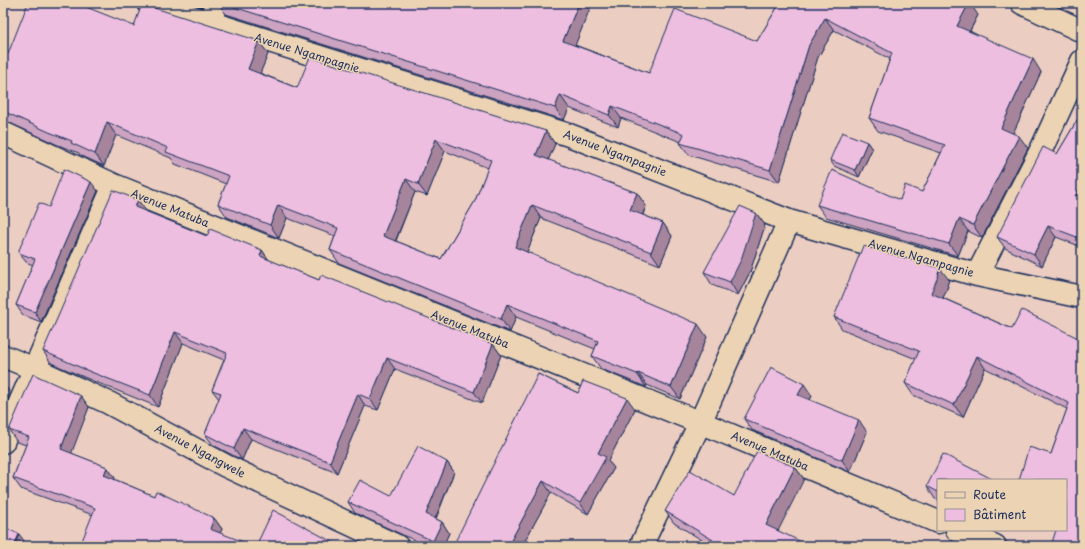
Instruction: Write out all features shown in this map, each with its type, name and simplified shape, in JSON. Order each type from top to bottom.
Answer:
[{"type":"street","name":"Avenue Ngampagnie","points":[[148,3],[213,13],[569,135],[789,220],[977,274],[1082,297]]},
{"type":"street","points":[[1022,3],[1082,31]]},
{"type":"street","points":[[977,274],[1041,150],[1082,61]]},
{"type":"street","name":"Avenue Matuba","points":[[3,133],[114,185],[700,422],[937,522]]},
{"type":"street","points":[[3,442],[114,185]]},
{"type":"street","points":[[641,546],[700,422],[789,220]]},
{"type":"street","name":"Avenue Ngangwele","points":[[3,356],[109,402],[226,466],[397,546]]},
{"type":"street","points":[[959,531],[995,546]]},
{"type":"building","points":[[28,3],[76,3],[134,26],[142,4],[259,41],[248,69],[297,88],[310,57],[546,131],[536,155],[637,193],[630,210],[663,223],[651,252],[532,205],[515,247],[698,324],[671,387],[592,356],[598,341],[507,304],[501,319],[330,250],[338,228],[278,205],[270,225],[218,204],[229,176],[166,152],[168,148],[107,122],[95,154],[71,143],[72,141],[3,111],[3,52],[8,54]],"holes":[[[436,139],[491,160],[475,201],[441,259],[383,236],[406,179],[418,184]]]},
{"type":"building","points":[[221,3],[579,3],[563,41],[649,73],[675,9],[757,41],[780,3],[969,3],[957,26],[1033,59],[1001,128],[1019,136],[973,225],[959,219],[949,244],[817,205],[832,170],[900,200],[905,185],[922,192],[945,145],[869,118],[892,53],[825,18],[809,45],[770,170],[680,143],[684,134],[612,106],[609,115],[560,95],[555,108]]},
{"type":"building","points":[[1082,112],[1082,184],[1075,196],[1082,195],[1082,239],[1048,226],[1034,254],[997,237],[1043,147],[1057,154]]},
{"type":"building","points":[[842,132],[867,142],[855,170],[830,160]]},
{"type":"building","points":[[64,169],[91,182],[35,312],[16,305],[35,259],[19,253],[19,250],[39,203],[49,207]]},
{"type":"building","points":[[113,190],[138,200],[135,207],[207,236],[210,229],[262,250],[260,256],[319,280],[321,275],[493,344],[474,392],[387,358],[370,399],[358,394],[330,462],[243,428],[234,449],[205,434],[221,393],[212,390],[227,353],[175,332],[150,395],[43,351]]},
{"type":"building","points":[[740,206],[756,213],[741,260],[730,282],[704,272]]},
{"type":"building","points":[[863,246],[940,268],[931,293],[1012,329],[1022,310],[1082,340],[1082,532],[1078,546],[1051,546],[1056,531],[1067,531],[1067,479],[1019,479],[1029,447],[1051,454],[1069,403],[977,356],[954,405],[905,383],[919,351],[834,317]]},
{"type":"building","points":[[771,367],[804,384],[798,395],[859,420],[842,460],[744,419]]},
{"type":"building","points":[[33,374],[81,396],[61,449],[107,467],[104,475],[154,496],[156,491],[214,518],[210,529],[254,546],[80,546],[95,508],[13,478],[29,437],[9,430]]},
{"type":"building","points":[[538,374],[578,393],[583,381],[627,398],[598,453],[606,457],[580,503],[543,481],[508,546],[453,546]]},
{"type":"building","points":[[3,385],[6,387],[3,393]]},
{"type":"building","points":[[418,446],[447,462],[426,514],[442,522],[433,541],[348,502],[360,480],[391,496]]},
{"type":"building","points":[[757,451],[795,467],[766,525],[810,546],[709,546],[713,540],[665,511],[690,470],[734,496]]},
{"type":"building","points":[[943,454],[992,479],[937,479],[937,491],[927,486]]},
{"type":"building","points":[[273,510],[340,546],[256,546]]},
{"type":"building","points":[[3,527],[19,534],[14,546],[3,546]]}]
